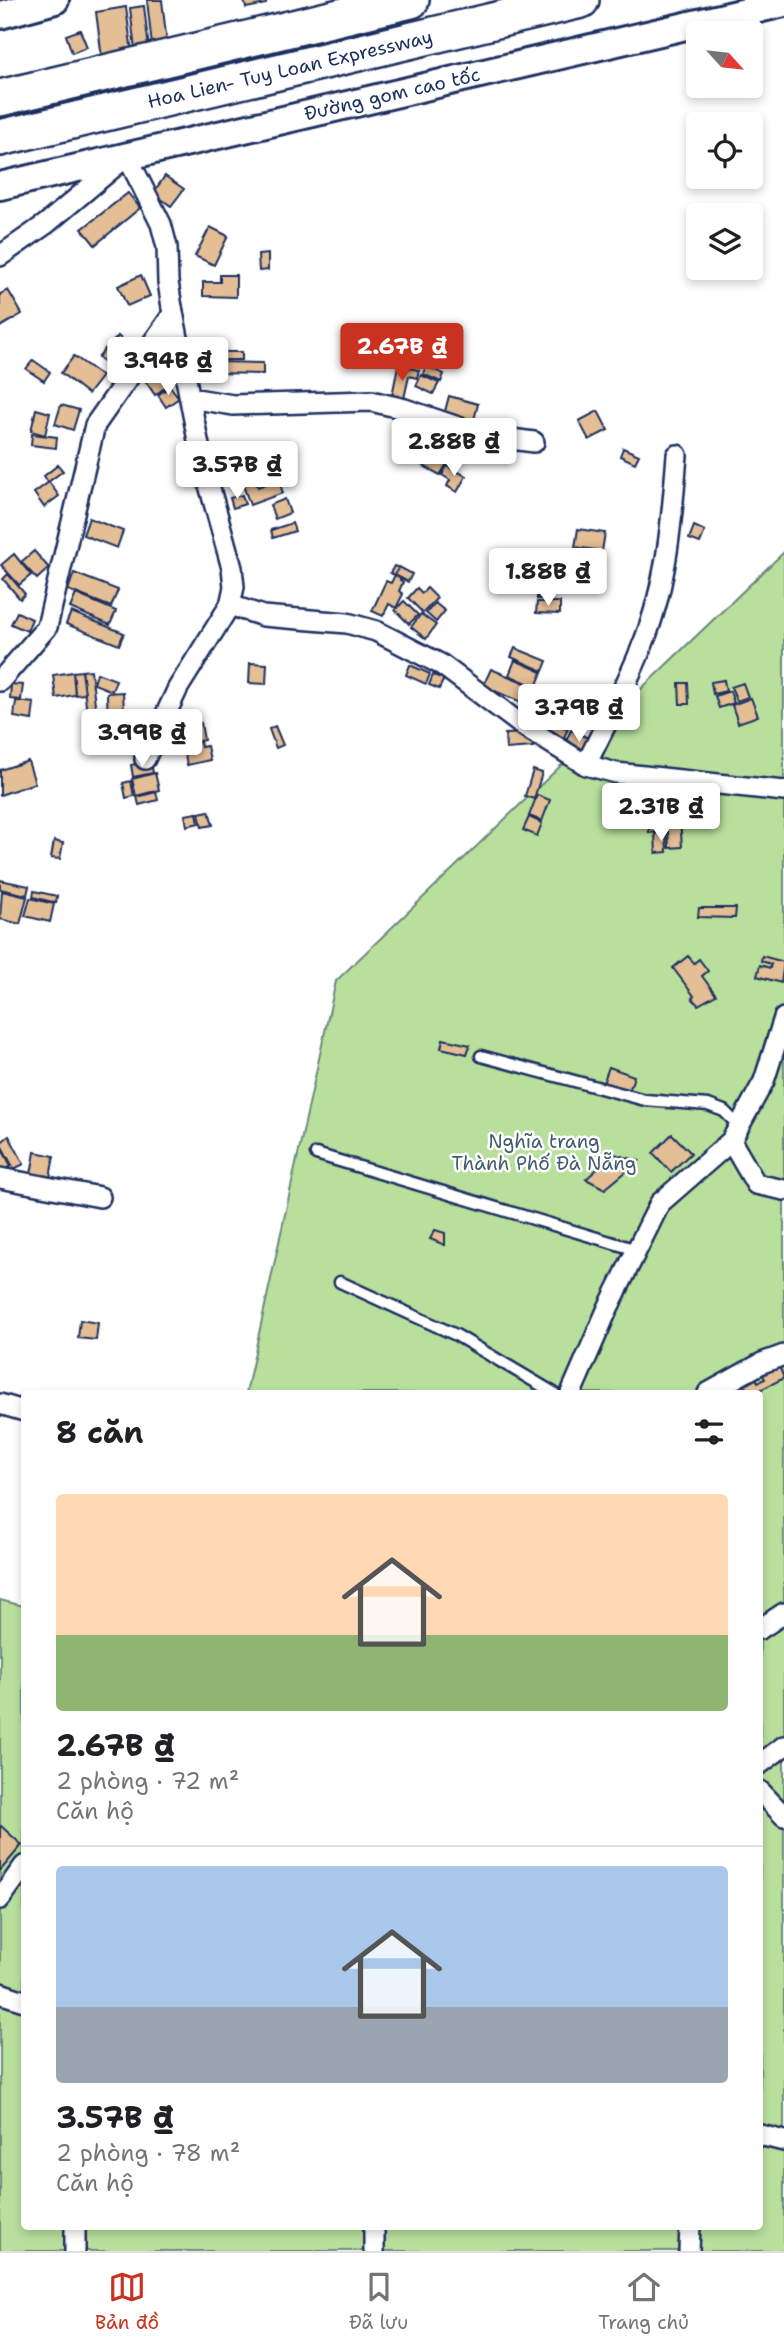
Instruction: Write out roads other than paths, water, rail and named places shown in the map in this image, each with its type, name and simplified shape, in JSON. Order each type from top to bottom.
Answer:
[{"type":"highway","name":"Hoa Lien- Tuy Loan Expressway","points":[[0,98],[411,0]]},
{"type":"highway","name":"Hoa Lien- Tuy Loan Expressway","points":[[0,138],[581,0]]},
{"type":"main road","points":[[0,15],[55,0]]},
{"type":"main road","name":"Đường gom cao tốc","points":[[0,186],[784,3]]},
{"type":"street","points":[[0,256],[46,224],[127,156],[161,224],[167,247],[167,282],[173,314],[96,425],[47,627],[0,681]]},
{"type":"street","points":[[145,759],[178,688],[230,605],[234,587],[233,568],[201,456],[167,282]]},
{"type":"street","points":[[190,398],[233,405],[371,401],[405,409],[461,428],[534,442]]},
{"type":"street","points":[[586,765],[644,643],[653,613],[666,561],[677,455]]},
{"type":"street","points":[[230,605],[253,614],[347,623],[376,631],[442,665],[519,723],[586,765],[616,772],[784,791]]},
{"type":"street","points":[[572,1390],[608,1308],[660,1203],[735,1134],[764,1081],[784,1018]]},
{"type":"street","points":[[735,1134],[756,1184],[784,1190]]},
{"type":"street","points":[[0,1178],[100,1197]]},
{"type":"street","points":[[713,1390],[762,1363],[784,1355]]},
{"type":"street","points":[[0,1404],[21,1410]]},
{"type":"street","points":[[763,1627],[784,1613]]},
{"type":"street","points":[[763,1762],[784,1746]]},
{"type":"street","points":[[763,1794],[784,1816]]},
{"type":"street","points":[[0,1899],[21,1870]]},
{"type":"street","points":[[0,1993],[21,2000]]},
{"type":"street","points":[[763,2136],[784,2141]]},
{"type":"street","points":[[75,2230],[75,2251]]},
{"type":"street","points":[[374,2230],[374,2251]]},
{"type":"street","points":[[689,2251],[690,2230]]},
{"type":"lane","points":[[481,1056],[645,1100],[708,1105],[724,1111],[735,1134]]},
{"type":"lane","points":[[316,1154],[637,1250]]},
{"type":"lane","points":[[340,1282],[456,1335],[549,1390]]},
{"type":"park label","name":"Nghĩa trang Thành Phố Đà Nẵng","points":[[544,1152]]}]
